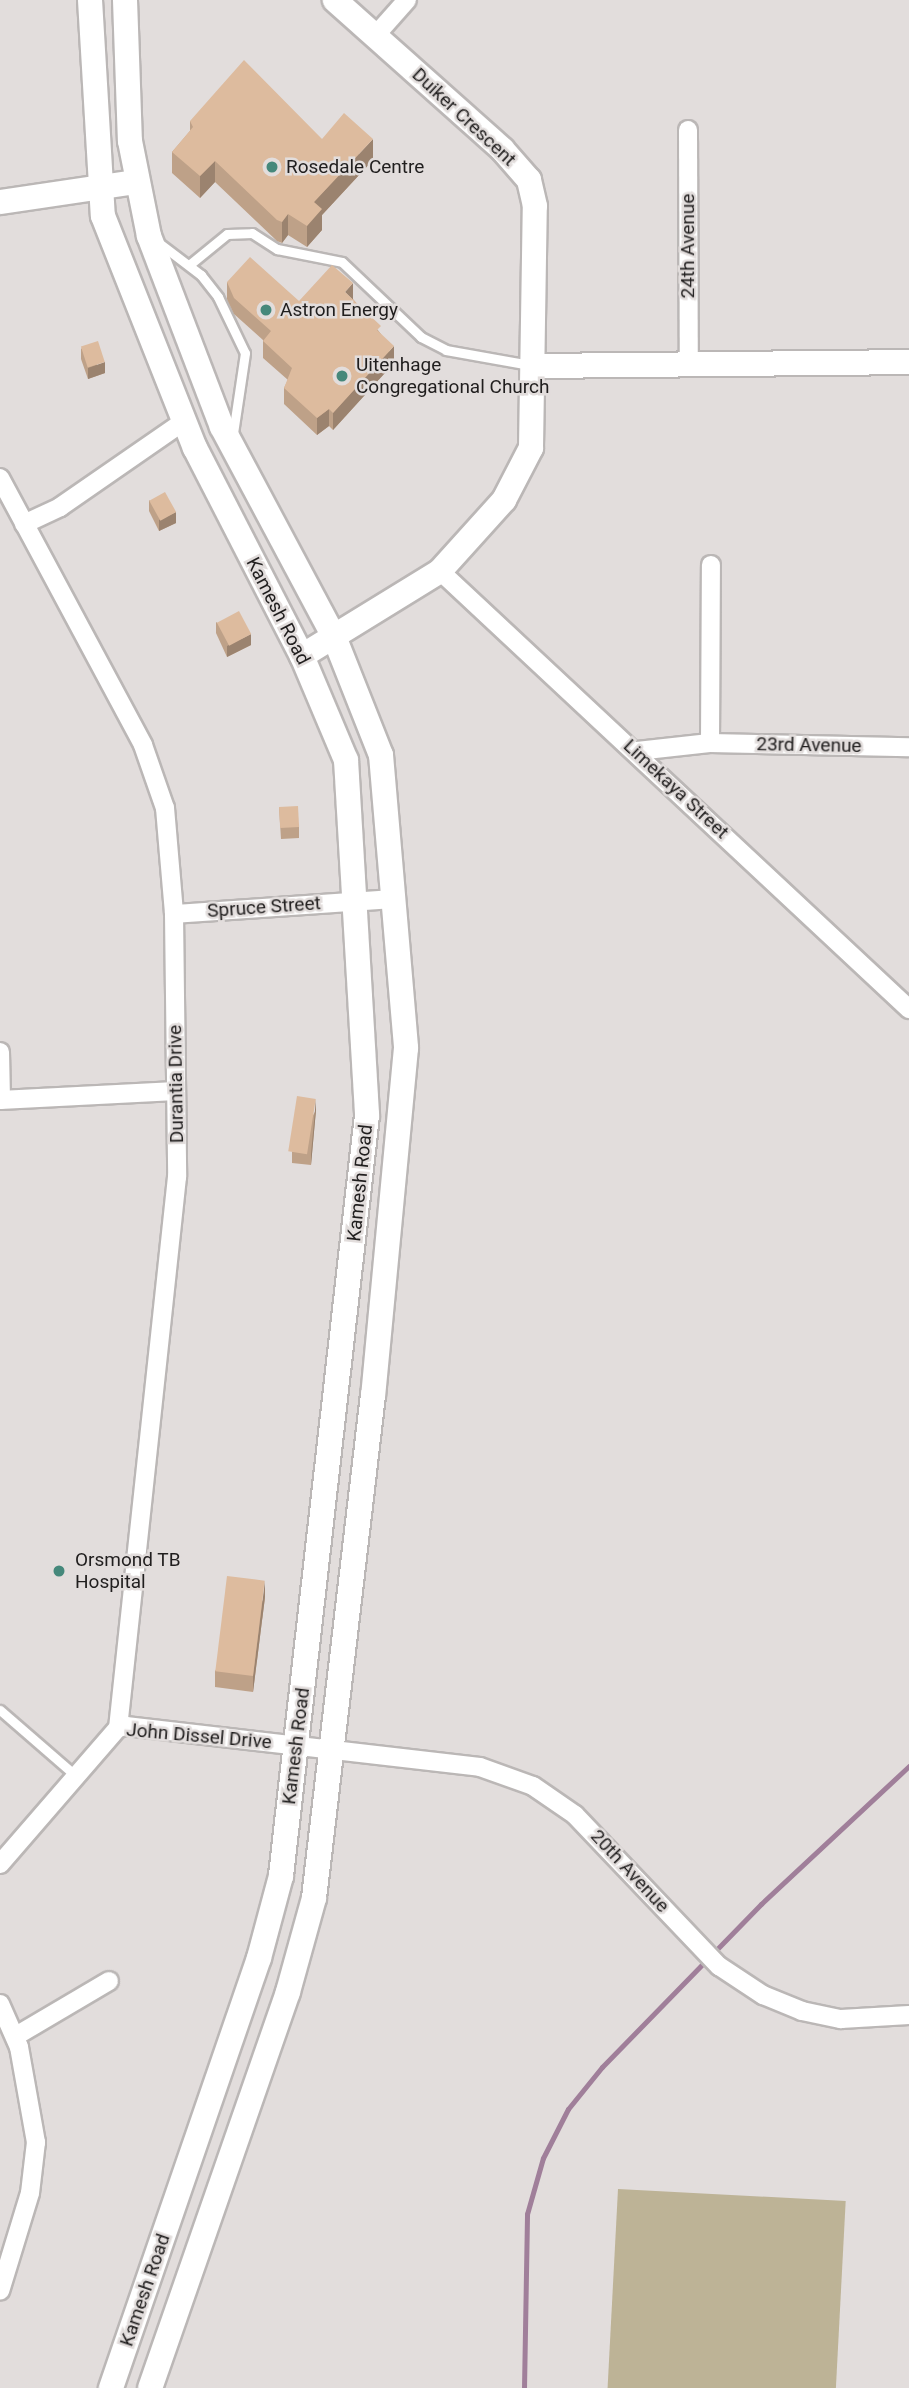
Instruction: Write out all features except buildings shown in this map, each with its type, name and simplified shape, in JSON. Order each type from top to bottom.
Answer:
[{"type":"main road","name":"Kamesh Road","points":[[90,0],[98,188],[103,216],[184,421],[302,656],[346,760],[367,1115],[281,1876],[259,1958],[111,2388]]},
{"type":"main road","name":"Kamesh Road","points":[[125,0],[135,182],[149,236],[231,446],[335,639],[381,755],[406,1048],[334,1749],[303,1944],[150,2388]]},
{"type":"main road","name":"Duiker Crescent","points":[[302,656],[335,639],[440,571],[475,536],[526,465],[531,448],[535,366],[535,206],[529,180],[502,149],[335,0]]},
{"type":"main road","points":[[0,202],[135,182]]},
{"type":"main road","points":[[535,366],[909,362]]},
{"type":"street","points":[[375,36],[407,0]]},
{"type":"street","name":"24th Avenue","points":[[688,130],[689,363]]},
{"type":"street","points":[[24,524],[60,507],[184,421]]},
{"type":"street","name":"Durantia Drive","points":[[0,478],[157,776],[165,808],[174,914],[177,1177],[118,1728]]},
{"type":"street","points":[[710,743],[711,565]]},
{"type":"street","name":"Limekaya Street","points":[[440,571],[637,751],[909,1009]]},
{"type":"street","name":"23rd Avenue","points":[[637,751],[710,743],[909,747]]},
{"type":"street","name":"Spruce Street","points":[[174,914],[395,900]]},
{"type":"street","points":[[0,1052],[1,1100],[176,1091]]},
{"type":"street","name":"John Dissel Drive","points":[[0,1864],[118,1728],[134,1726],[334,1749]]},
{"type":"street","name":"20th Avenue","points":[[334,1749],[480,1767],[533,1786],[583,1822],[719,1966],[763,1995],[802,2011],[841,2019],[909,2015]]},
{"type":"street","points":[[16,2036],[109,1981]]},
{"type":"street","points":[[0,2004],[16,2036],[36,2142],[30,2193],[0,2291]]},
{"type":"lane","points":[[188,265],[227,233],[253,233],[277,249],[342,262],[421,337],[446,350],[535,366]]},
{"type":"lane","points":[[149,236],[201,275],[218,297],[246,364],[231,446]]},
{"type":"lane","points":[[0,1710],[76,1776]]},
{"type":"shaded area","points":[[618,2189],[846,2201],[836,2388],[608,2388]]},
{"type":"waterway","points":[[524,2388],[527,2214],[543,2158],[568,2109],[602,2067],[761,1904],[909,1766]]},
{"type":"place","name":"Rosedale Centre","points":[[272,167]]},
{"type":"place","name":"Astron Energy","points":[[266,310]]},
{"type":"place","name":"Uitenhage Congregational Church","points":[[342,376]]},
{"type":"place","name":"Orsmond TB Hospital","points":[[59,1571]]}]
